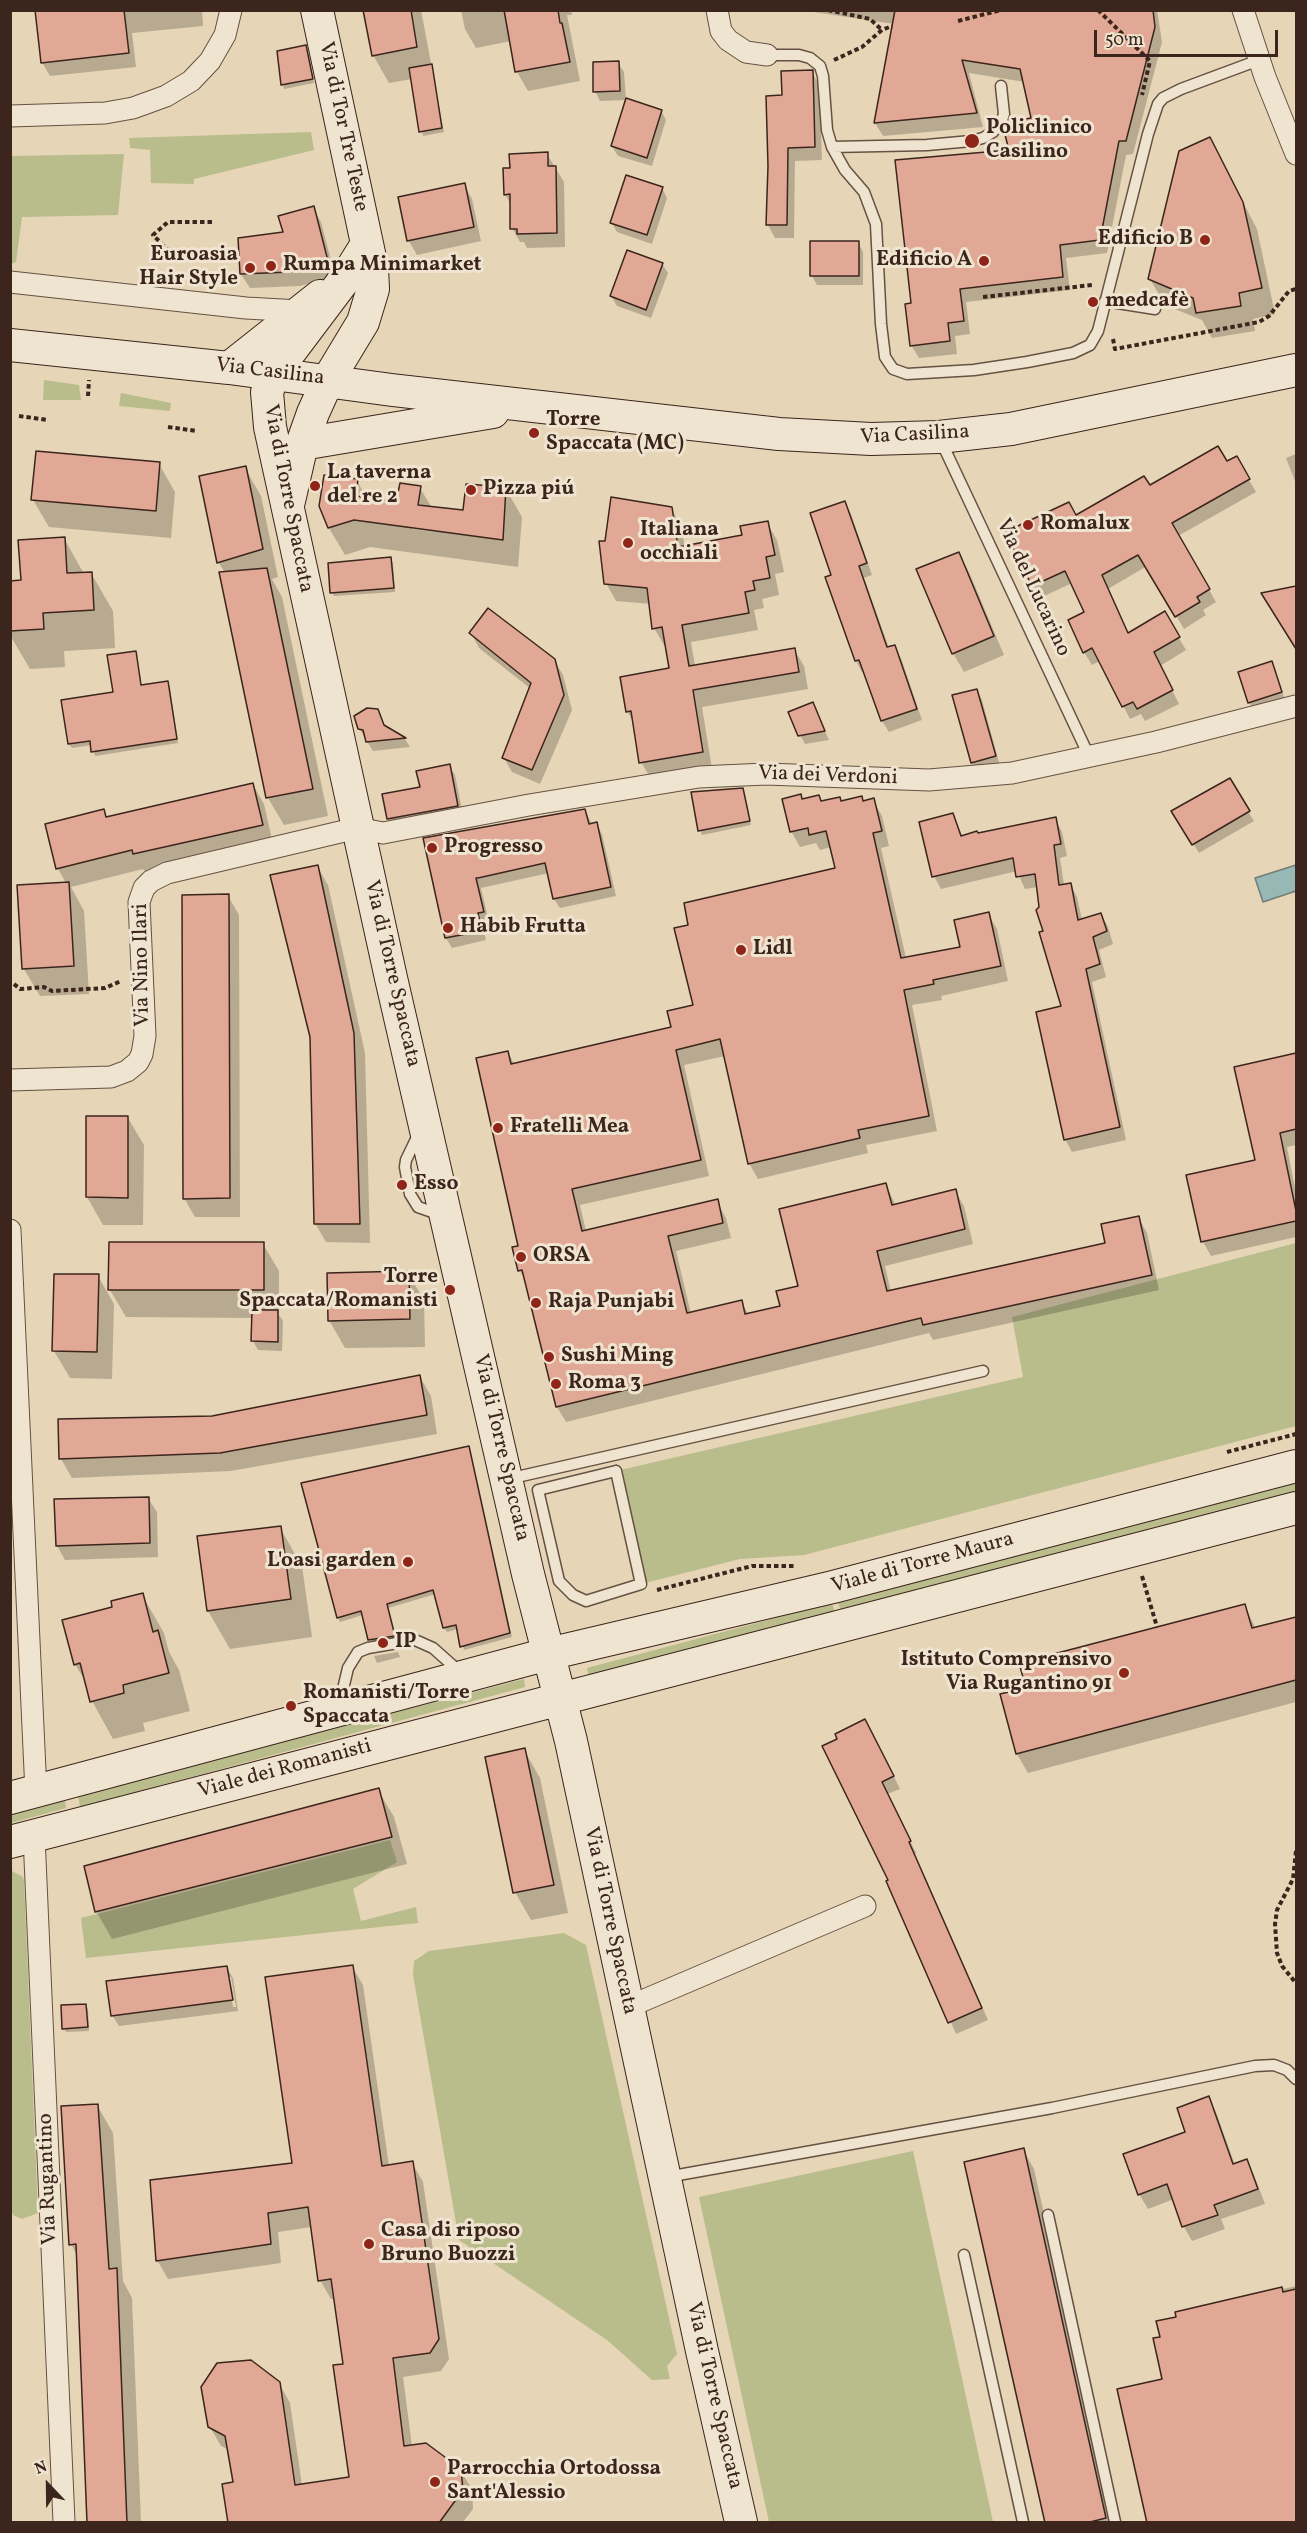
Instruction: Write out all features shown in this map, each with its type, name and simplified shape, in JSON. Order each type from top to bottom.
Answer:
[{"type":"street","points":[[10,116],[105,113],[133,108],[166,96],[191,81],[216,52],[225,35],[231,10]]},
{"type":"street","name":"Via di Tor Tre Teste","points":[[317,10],[373,275],[371,302],[361,328],[328,380]]},
{"type":"street","points":[[717,10],[721,31],[728,40],[746,51],[767,55]]},
{"type":"street","points":[[1243,10],[1259,60],[1296,154]]},
{"type":"street","points":[[274,373],[347,276],[367,244]]},
{"type":"street","points":[[229,368],[347,276]]},
{"type":"street","points":[[10,282],[246,308],[300,311]]},
{"type":"street","name":"Via Casilina","points":[[11,349],[229,368],[528,406],[828,438],[871,440],[939,437],[1035,425],[1296,370]]},
{"type":"street","name":"Via di Torre Spaccata","points":[[274,373],[267,390],[266,406],[287,508],[357,828],[548,1654],[561,1699],[741,2523]]},
{"type":"street","name":"Via di Torre Spaccata","points":[[287,508],[302,444],[328,380]]},
{"type":"street","name":"Via Casilina","points":[[302,444],[528,406]]},
{"type":"street","name":"Via dei Verdoni","points":[[357,828],[383,833],[529,804],[699,777],[766,774],[895,780],[969,778],[1012,773],[1296,706]]},
{"type":"street","name":"Via Nino Ilari","points":[[10,1080],[111,1077],[127,1071],[138,1062],[145,1036],[138,909],[140,896],[151,881],[167,873],[357,828]]},
{"type":"street","points":[[10,1230],[23,1795]]},
{"type":"street","name":"Viale di Torre Maura","points":[[548,1654],[832,1587],[1296,1466]]},
{"type":"street","name":"Viale di Torre Maura","points":[[561,1699],[1296,1508]]},
{"type":"street","name":"Viale dei Romanisti","points":[[23,1795],[548,1654]]},
{"type":"street","name":"Viale dei Romanisti","points":[[22,1839],[561,1699]]},
{"type":"street","name":"Via Rugantino","points":[[22,1839],[64,2523]]},
{"type":"street","points":[[628,2007],[866,1906]]},
{"type":"lane","points":[[767,55],[799,55],[810,58],[820,66],[823,76],[827,130],[832,147],[868,200],[876,224],[883,345],[888,362],[898,371],[907,374],[974,370],[1077,352],[1087,348],[1095,339],[1158,104],[1163,98],[1181,89],[1259,60]]},
{"type":"lane","points":[[832,147],[927,145],[982,138],[993,132],[1004,114],[1001,86]]},
{"type":"lane","points":[[1105,301],[1155,309]]},
{"type":"lane","name":"Via del Lucarino","points":[[939,437],[1089,756]]},
{"type":"lane","points":[[508,1479],[982,1371]]},
{"type":"lane","points":[[616,1472],[641,1584],[586,1601],[573,1595],[559,1581],[538,1490],[616,1472]]},
{"type":"lane","points":[[337,1711],[348,1668],[358,1652],[368,1648],[402,1640],[424,1642],[465,1676]]},
{"type":"lane","points":[[665,2178],[1052,2108],[1255,2066],[1274,2065],[1287,2070],[1296,2079]]},
{"type":"lane","points":[[1048,2215],[1115,2523]]},
{"type":"lane","points":[[964,2255],[1023,2523]]},
{"type":"path","points":[[828,10],[870,19],[882,30]]},
{"type":"path","points":[[958,21],[1001,10]]},
{"type":"path","points":[[1098,10],[1150,61]]},
{"type":"path","points":[[820,66],[862,47],[882,30],[892,26]]},
{"type":"path","points":[[212,222],[168,222],[153,236],[168,250],[213,255]]},
{"type":"path","points":[[983,297],[1095,285]]},
{"type":"path","points":[[1106,333],[1112,335],[1115,349],[1259,322],[1269,316],[1288,291],[1296,289]]},
{"type":"path","points":[[88,396],[89,373]]},
{"type":"path","points":[[19,416],[48,420]]},
{"type":"path","points":[[168,427],[197,431]]},
{"type":"path","points":[[14,984],[20,989],[44,987],[52,991],[105,988],[116,985],[124,976]]},
{"type":"path","points":[[654,1591],[752,1566],[799,1565]]},
{"type":"path","points":[[1141,1573],[1157,1627]]},
{"type":"path","points":[[1296,1851],[1293,1879],[1277,1910],[1275,1924],[1277,1953],[1282,1966],[1296,1983]]},
{"type":"green space","points":[[311,132],[314,150],[194,179],[194,184],[151,183],[150,150],[130,148],[129,138]]},
{"type":"green space","points":[[124,154],[118,215],[22,217],[16,262],[11,264],[11,156]]},
{"type":"green space","points":[[44,380],[79,385],[81,400],[43,400]]},
{"type":"green space","points":[[121,393],[171,403],[170,411],[119,406]]},
{"type":"green space","points":[[1296,1243],[1296,1426],[804,1555],[740,1559],[641,1584],[616,1471],[1023,1377],[1012,1317]]},
{"type":"green space","points":[[1296,1481],[1296,1491],[841,1612],[838,1602]]},
{"type":"green space","points":[[832,1603],[835,1613],[589,1677],[587,1668]]},
{"type":"green space","points":[[524,1679],[525,1687],[80,1807],[78,1795]]},
{"type":"green space","points":[[65,1800],[66,1808],[11,1823],[11,1814]]},
{"type":"green space","points":[[390,1840],[397,1862],[353,1889],[361,1921],[416,1907],[418,1923],[86,1958],[81,1918]]},
{"type":"green space","points":[[10,1870],[23,1877],[24,1881],[38,2213],[22,2219],[13,2215],[10,2204]]},
{"type":"green space","points":[[564,1933],[586,1945],[677,2354],[667,2366],[670,2379],[652,2380],[607,2340],[459,2240],[413,1975],[414,1961],[429,1951]]},
{"type":"green space","points":[[913,2151],[993,2522],[769,2522],[699,2197]]},
{"type":"water","points":[[1296,865],[1296,891],[1263,902],[1255,878]]},
{"type":"building","points":[[35,10],[124,10],[129,53],[41,63]]},
{"type":"building","points":[[363,10],[411,10],[417,47],[372,56]]},
{"type":"building","points":[[504,10],[558,10],[570,62],[515,72]]},
{"type":"building","points":[[895,10],[1153,10],[1155,27],[1126,141],[1119,141],[1100,240],[1060,245],[1063,277],[960,289],[964,321],[948,323],[950,341],[910,346],[905,304],[911,303],[895,160],[1009,150],[1004,131],[1009,122],[1031,118],[1020,69],[962,60],[977,113],[874,123]]},
{"type":"building","points":[[306,45],[313,79],[281,85],[277,51]]},
{"type":"building","points":[[619,61],[620,91],[593,92],[593,62]]},
{"type":"building","points":[[432,64],[442,128],[419,132],[409,68]]},
{"type":"building","points":[[813,70],[815,147],[788,148],[787,225],[766,225],[768,166],[766,96],[782,95],[781,71]]},
{"type":"building","points":[[626,98],[662,110],[647,158],[611,146]]},
{"type":"building","name":"Edificio B","points":[[1210,137],[1243,202],[1262,288],[1239,293],[1241,306],[1196,313],[1193,298],[1148,279],[1179,151]]},
{"type":"building","points":[[548,152],[548,166],[556,166],[557,233],[517,234],[517,229],[510,229],[510,194],[504,195],[503,168],[510,168],[509,154]]},
{"type":"building","points":[[626,175],[663,187],[647,235],[610,223]]},
{"type":"building","points":[[465,183],[474,227],[407,241],[398,197]]},
{"type":"building","points":[[314,206],[328,261],[292,272],[240,274],[238,238],[283,232],[278,216]]},
{"type":"building","points":[[810,241],[859,241],[859,276],[810,276]]},
{"type":"building","points":[[627,250],[663,263],[646,310],[610,296]]},
{"type":"building","points":[[1218,446],[1227,461],[1237,456],[1250,479],[1172,523],[1210,589],[1197,597],[1200,602],[1175,617],[1138,555],[1102,575],[1128,633],[1165,611],[1180,637],[1154,652],[1173,690],[1137,709],[1133,702],[1122,707],[1092,648],[1083,653],[1068,620],[1084,612],[1065,571],[1032,586],[1005,532],[1069,502],[1076,515],[1144,476],[1150,485]]},
{"type":"building","points":[[36,451],[160,462],[156,511],[31,500]]},
{"type":"building","points":[[246,466],[263,549],[217,563],[199,476]]},
{"type":"building","points":[[324,475],[358,479],[356,496],[396,502],[400,483],[421,486],[418,505],[463,510],[466,484],[506,487],[503,540],[354,520],[328,528],[319,506]]},
{"type":"building","points":[[611,497],[672,507],[678,547],[742,535],[740,526],[768,521],[775,555],[766,557],[770,578],[753,581],[755,590],[745,592],[749,613],[682,625],[689,666],[795,648],[799,672],[693,690],[703,752],[639,763],[631,711],[626,712],[620,677],[669,668],[662,627],[652,629],[647,588],[604,584],[599,541],[605,541]]},
{"type":"building","points":[[845,501],[867,563],[859,566],[887,647],[895,645],[917,709],[881,721],[859,660],[855,661],[825,577],[831,575],[810,513]]},
{"type":"building","points":[[65,537],[67,573],[92,572],[94,610],[43,613],[44,629],[10,631],[10,581],[21,580],[18,540]]},
{"type":"building","points":[[959,552],[994,636],[952,654],[916,569]]},
{"type":"building","points":[[391,557],[394,588],[330,593],[328,563]]},
{"type":"building","points":[[267,568],[313,789],[266,798],[219,572]]},
{"type":"building","points":[[1296,586],[1296,649],[1261,593]]},
{"type":"building","points":[[488,608],[555,659],[564,695],[532,770],[502,758],[531,683],[469,633]]},
{"type":"building","points":[[136,651],[141,685],[168,681],[177,739],[91,752],[90,741],[68,744],[61,700],[113,692],[107,655]]},
{"type":"building","points":[[1272,661],[1282,692],[1248,703],[1238,672]]},
{"type":"building","points":[[977,689],[996,756],[971,763],[952,695]]},
{"type":"building","points":[[813,702],[825,731],[798,736],[788,712]]},
{"type":"building","points":[[367,708],[378,709],[384,725],[406,738],[366,742],[363,730],[358,729],[354,716]]},
{"type":"building","points":[[450,764],[458,806],[387,819],[382,794],[420,787],[416,771]]},
{"type":"building","points":[[1230,778],[1250,811],[1192,845],[1171,811]]},
{"type":"building","points":[[253,783],[263,825],[133,854],[132,850],[56,869],[45,824],[104,809],[106,817]]},
{"type":"building","points":[[743,788],[750,821],[698,831],[691,792]]},
{"type":"building","points":[[801,794],[802,799],[819,795],[821,801],[840,797],[841,801],[862,796],[863,801],[874,798],[882,831],[873,833],[901,958],[960,947],[954,920],[989,912],[1001,966],[933,980],[934,984],[904,990],[929,1116],[858,1130],[860,1138],[748,1164],[720,1039],[676,1050],[701,1160],[572,1189],[582,1231],[718,1199],[723,1223],[668,1236],[687,1313],[742,1300],[745,1314],[780,1306],[776,1291],[798,1286],[779,1209],[886,1183],[892,1205],[956,1189],[965,1229],[877,1251],[887,1291],[1105,1243],[1101,1224],[1139,1216],[1152,1275],[923,1325],[921,1318],[556,1407],[522,1270],[518,1271],[512,1247],[518,1246],[476,1058],[508,1051],[511,1064],[671,1027],[667,1011],[693,1005],[674,928],[688,925],[684,903],[835,868],[826,831],[809,835],[808,828],[790,832],[782,799]]},
{"type":"building","points":[[585,809],[589,824],[597,822],[611,887],[553,899],[545,863],[476,878],[484,912],[478,913],[482,931],[445,938],[423,838]]},
{"type":"building","points":[[953,813],[961,836],[1056,817],[1061,844],[1054,845],[1059,885],[1071,883],[1078,920],[1101,913],[1107,931],[1093,937],[1100,964],[1086,969],[1120,1127],[1064,1140],[1036,1012],[1061,1006],[1039,932],[1043,931],[1036,910],[1039,907],[1035,874],[1016,877],[1013,858],[932,877],[919,822]]},
{"type":"building","points":[[318,865],[354,1033],[360,1224],[314,1224],[310,1037],[270,875]]},
{"type":"building","points":[[69,882],[74,966],[22,969],[17,885]]},
{"type":"building","points":[[229,894],[230,1198],[183,1199],[182,895]]},
{"type":"building","points":[[1296,1053],[1296,1129],[1280,1133],[1296,1221],[1201,1242],[1186,1175],[1255,1160],[1234,1067]]},
{"type":"building","points":[[86,1116],[128,1116],[128,1198],[86,1197]]},
{"type":"building","points":[[109,1242],[264,1242],[264,1290],[108,1290]]},
{"type":"building","points":[[409,1271],[410,1319],[328,1321],[327,1273]]},
{"type":"building","points":[[54,1274],[99,1274],[97,1352],[52,1351]]},
{"type":"building","points":[[252,1310],[278,1310],[278,1342],[251,1341]]},
{"type":"building","points":[[420,1375],[427,1415],[220,1453],[59,1459],[58,1419],[212,1416]]},
{"type":"building","name":"L'oasi garden","points":[[469,1446],[510,1633],[460,1647],[456,1625],[443,1628],[433,1590],[387,1604],[395,1636],[368,1640],[361,1611],[337,1618],[301,1483]]},
{"type":"building","points":[[149,1497],[150,1543],[56,1546],[54,1499]]},
{"type":"building","points":[[281,1526],[291,1599],[207,1611],[197,1536]]},
{"type":"building","points":[[143,1593],[153,1632],[158,1630],[169,1673],[123,1685],[124,1693],[90,1702],[80,1663],[74,1665],[62,1620],[112,1607],[111,1601]]},
{"type":"building","points":[[1245,1604],[1252,1628],[1296,1617],[1296,1680],[1016,1754],[1000,1694],[1026,1688],[1019,1663]]},
{"type":"building","points":[[865,1719],[894,1776],[882,1782],[911,1841],[909,1842],[982,2008],[948,2023],[886,1881],[888,1880],[822,1746],[837,1739],[835,1734]]},
{"type":"building","points":[[525,1748],[554,1885],[513,1893],[485,1757]]},
{"type":"building","points":[[379,1788],[392,1837],[95,1912],[84,1866]]},
{"type":"building","name":"Casa di riposo Bruno Buozzi","points":[[353,1965],[382,2166],[413,2161],[439,2339],[430,2353],[393,2358],[404,2446],[426,2443],[461,2469],[463,2490],[439,2523],[228,2523],[222,2484],[233,2482],[225,2436],[208,2427],[201,2387],[217,2363],[251,2360],[280,2382],[295,2485],[349,2477],[333,2365],[343,2364],[331,2279],[318,2281],[308,2207],[268,2213],[271,2244],[156,2261],[150,2180],[292,2163],[265,1977]]},
{"type":"building","points":[[227,1966],[233,2000],[111,2016],[106,1981]]},
{"type":"building","points":[[86,2004],[88,2027],[62,2029],[61,2005]]},
{"type":"building","points":[[1209,2096],[1233,2164],[1247,2159],[1258,2189],[1214,2205],[1218,2215],[1182,2227],[1167,2184],[1138,2195],[1123,2154],[1185,2132],[1177,2108]]},
{"type":"building","points":[[98,2104],[109,2269],[117,2268],[127,2523],[87,2523],[76,2244],[69,2245],[61,2106]]},
{"type":"building","points":[[1024,2148],[1106,2518],[1086,2523],[1045,2523],[964,2162]]},
{"type":"building","points":[[1282,2287],[1283,2292],[1296,2289],[1296,2523],[1147,2523],[1117,2389],[1162,2379],[1153,2338],[1160,2337],[1156,2321],[1176,2317],[1175,2312]]},
{"type":"place","name":"Policlinico Casilino","points":[[972,141]]},
{"type":"place","name":"Edificio B","points":[[1205,240]]},
{"type":"place","name":"Edificio A","points":[[984,261]]},
{"type":"place","name":"Rumpa Minimarket","points":[[271,266]]},
{"type":"place","name":"Euroasia Hair Style","points":[[250,268]]},
{"type":"place","name":"medcafè","points":[[1093,302]]},
{"type":"place","name":"Torre Spaccata (MC)","points":[[534,433]]},
{"type":"place","name":"La taverna del re 2","points":[[315,486]]},
{"type":"place","name":"Pizza piú","points":[[471,490]]},
{"type":"place","name":"Romalux","points":[[1028,525]]},
{"type":"place","name":"Italiana occhiali","points":[[628,543]]},
{"type":"place","name":"Progresso","points":[[432,848]]},
{"type":"place","name":"Habib Frutta","points":[[448,928]]},
{"type":"place","name":"Lidl","points":[[741,950]]},
{"type":"place","name":"Fratelli Mea","points":[[498,1128]]},
{"type":"place","name":"Esso","points":[[402,1185]]},
{"type":"place","name":"ORSA","points":[[521,1257]]},
{"type":"place","name":"Torre Spaccata/Romanisti","points":[[450,1290]]},
{"type":"place","name":"Raja Punjabi","points":[[536,1303]]},
{"type":"place","name":"Sushi Ming","points":[[549,1357]]},
{"type":"place","name":"Roma 3","points":[[556,1384]]},
{"type":"place","name":"L'oasi garden","points":[[408,1562]]},
{"type":"place","name":"IP","points":[[383,1643]]},
{"type":"place","name":"Istituto Comprensivo Via Rugantino 91","points":[[1124,1673]]},
{"type":"place","name":"Romanisti/Torre Spaccata","points":[[291,1706]]},
{"type":"place","name":"Casa di riposo Bruno Buozzi","points":[[369,2244]]},
{"type":"place","name":"Parrocchia Ortodossa Sant'Alessio","points":[[435,2482]]}]
